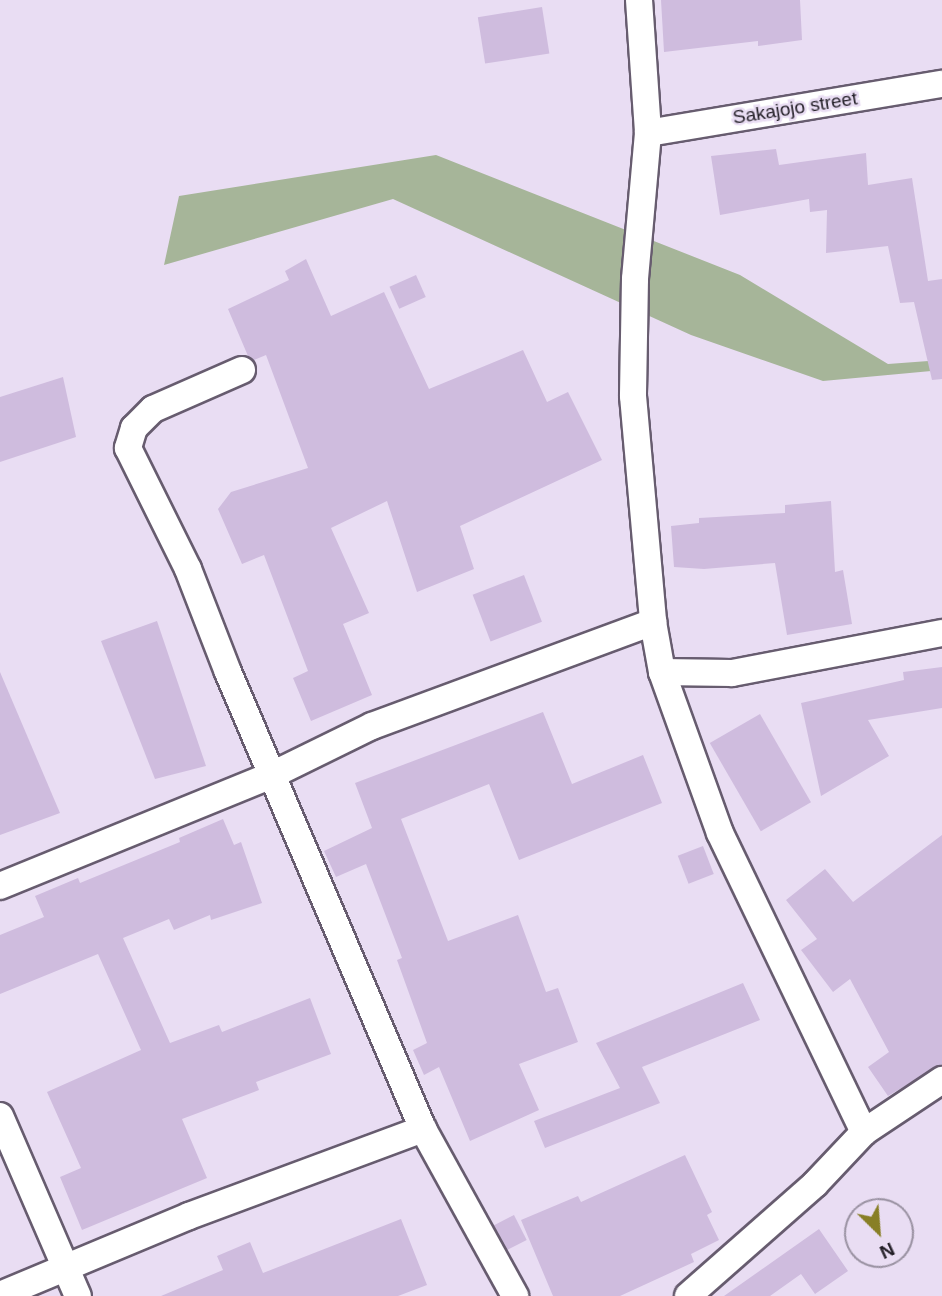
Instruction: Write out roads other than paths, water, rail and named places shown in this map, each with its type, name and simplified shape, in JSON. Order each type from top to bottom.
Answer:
[{"type":"street","points":[[639,0],[648,133],[635,279],[633,396],[653,622],[662,672],[720,833],[864,1132]]},
{"type":"street","name":"Sakajojo street","points":[[648,133],[942,84]]},
{"type":"street","points":[[242,370],[153,409],[134,428],[128,448],[188,569],[272,775],[423,1129],[515,1296]]},
{"type":"street","points":[[0,887],[272,775],[372,726],[653,622]]},
{"type":"street","points":[[662,672],[732,673],[942,633]]},
{"type":"street","points":[[688,1296],[815,1184],[864,1132],[942,1080]]},
{"type":"street","points":[[0,1116],[78,1296]]},
{"type":"street","points":[[0,1295],[189,1216],[423,1129]]}]
